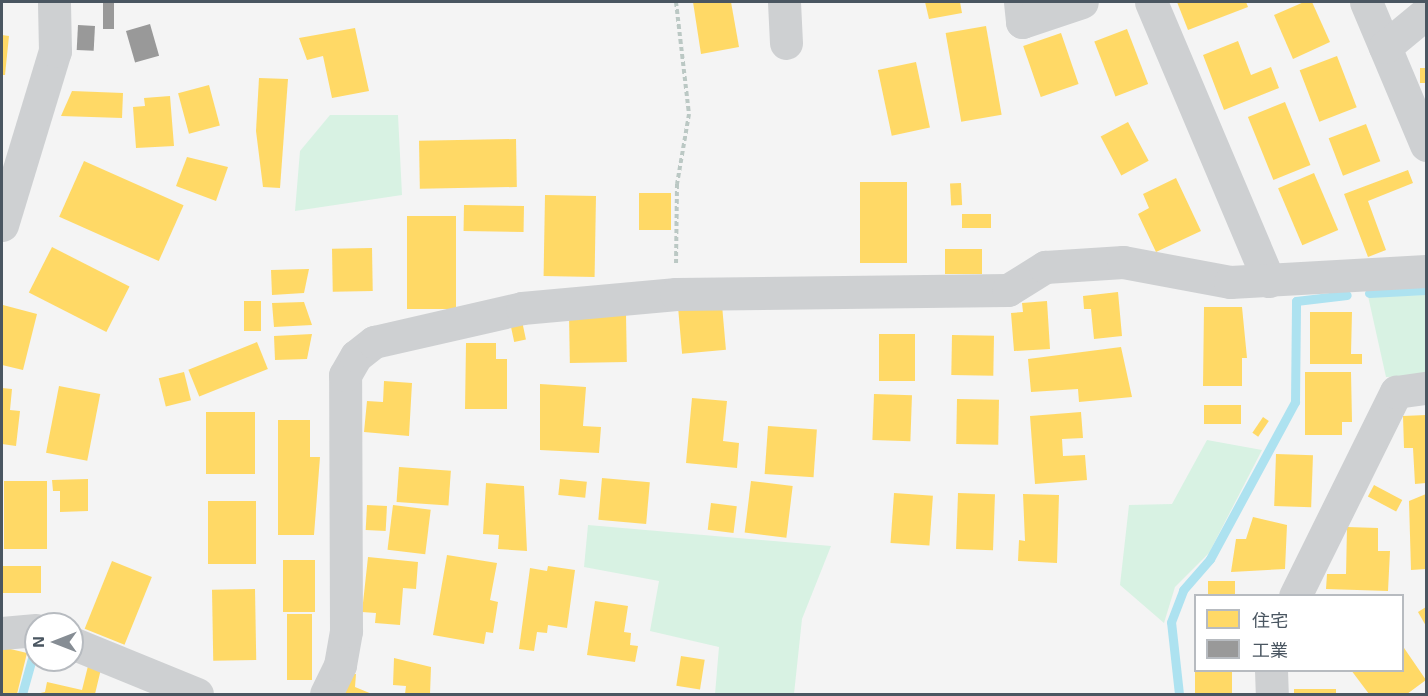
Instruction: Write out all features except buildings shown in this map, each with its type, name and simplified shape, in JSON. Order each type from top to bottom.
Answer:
[{"type":"street","points":[[2,225],[56,51],[54,2]]},
{"type":"street","points":[[784,2],[786,43]]},
{"type":"street","points":[[1020,2],[1022,22],[1082,2]]},
{"type":"street","points":[[1152,2],[1269,281]]},
{"type":"street","points":[[1366,2],[1426,145]]},
{"type":"street","points":[[1385,47],[1426,13]]},
{"type":"street","points":[[326,694],[340,665],[346,631],[345,375],[356,356],[374,342],[522,308],[675,294],[1008,290],[1045,267],[1123,262],[1230,282],[1426,271]]},
{"type":"street","points":[[1296,594],[1396,393],[1426,388]]},
{"type":"street","points":[[2,633],[24,631]]},
{"type":"street","points":[[84,648],[197,694]]},
{"type":"street","points":[[1271,672],[1272,694]]},
{"type":"path","points":[[675,294],[677,184],[689,114],[676,2]]},
{"type":"green space","points":[[330,115],[398,115],[402,195],[295,211],[300,151]]},
{"type":"green space","points":[[1426,295],[1426,376],[1386,377],[1368,296]]},
{"type":"green space","points":[[1207,440],[1262,450],[1209,553],[1175,587],[1164,623],[1120,585],[1129,505],[1172,504]]},
{"type":"green space","points":[[588,525],[831,546],[802,619],[794,694],[715,694],[719,647],[650,631],[659,581],[584,567]]},
{"type":"waterway","points":[[1369,293],[1426,290]]},
{"type":"waterway","points":[[1179,694],[1171,622],[1183,590],[1210,559],[1295,402],[1296,301],[1347,295]]},
{"type":"waterway","points":[[22,694],[28,672]]}]
